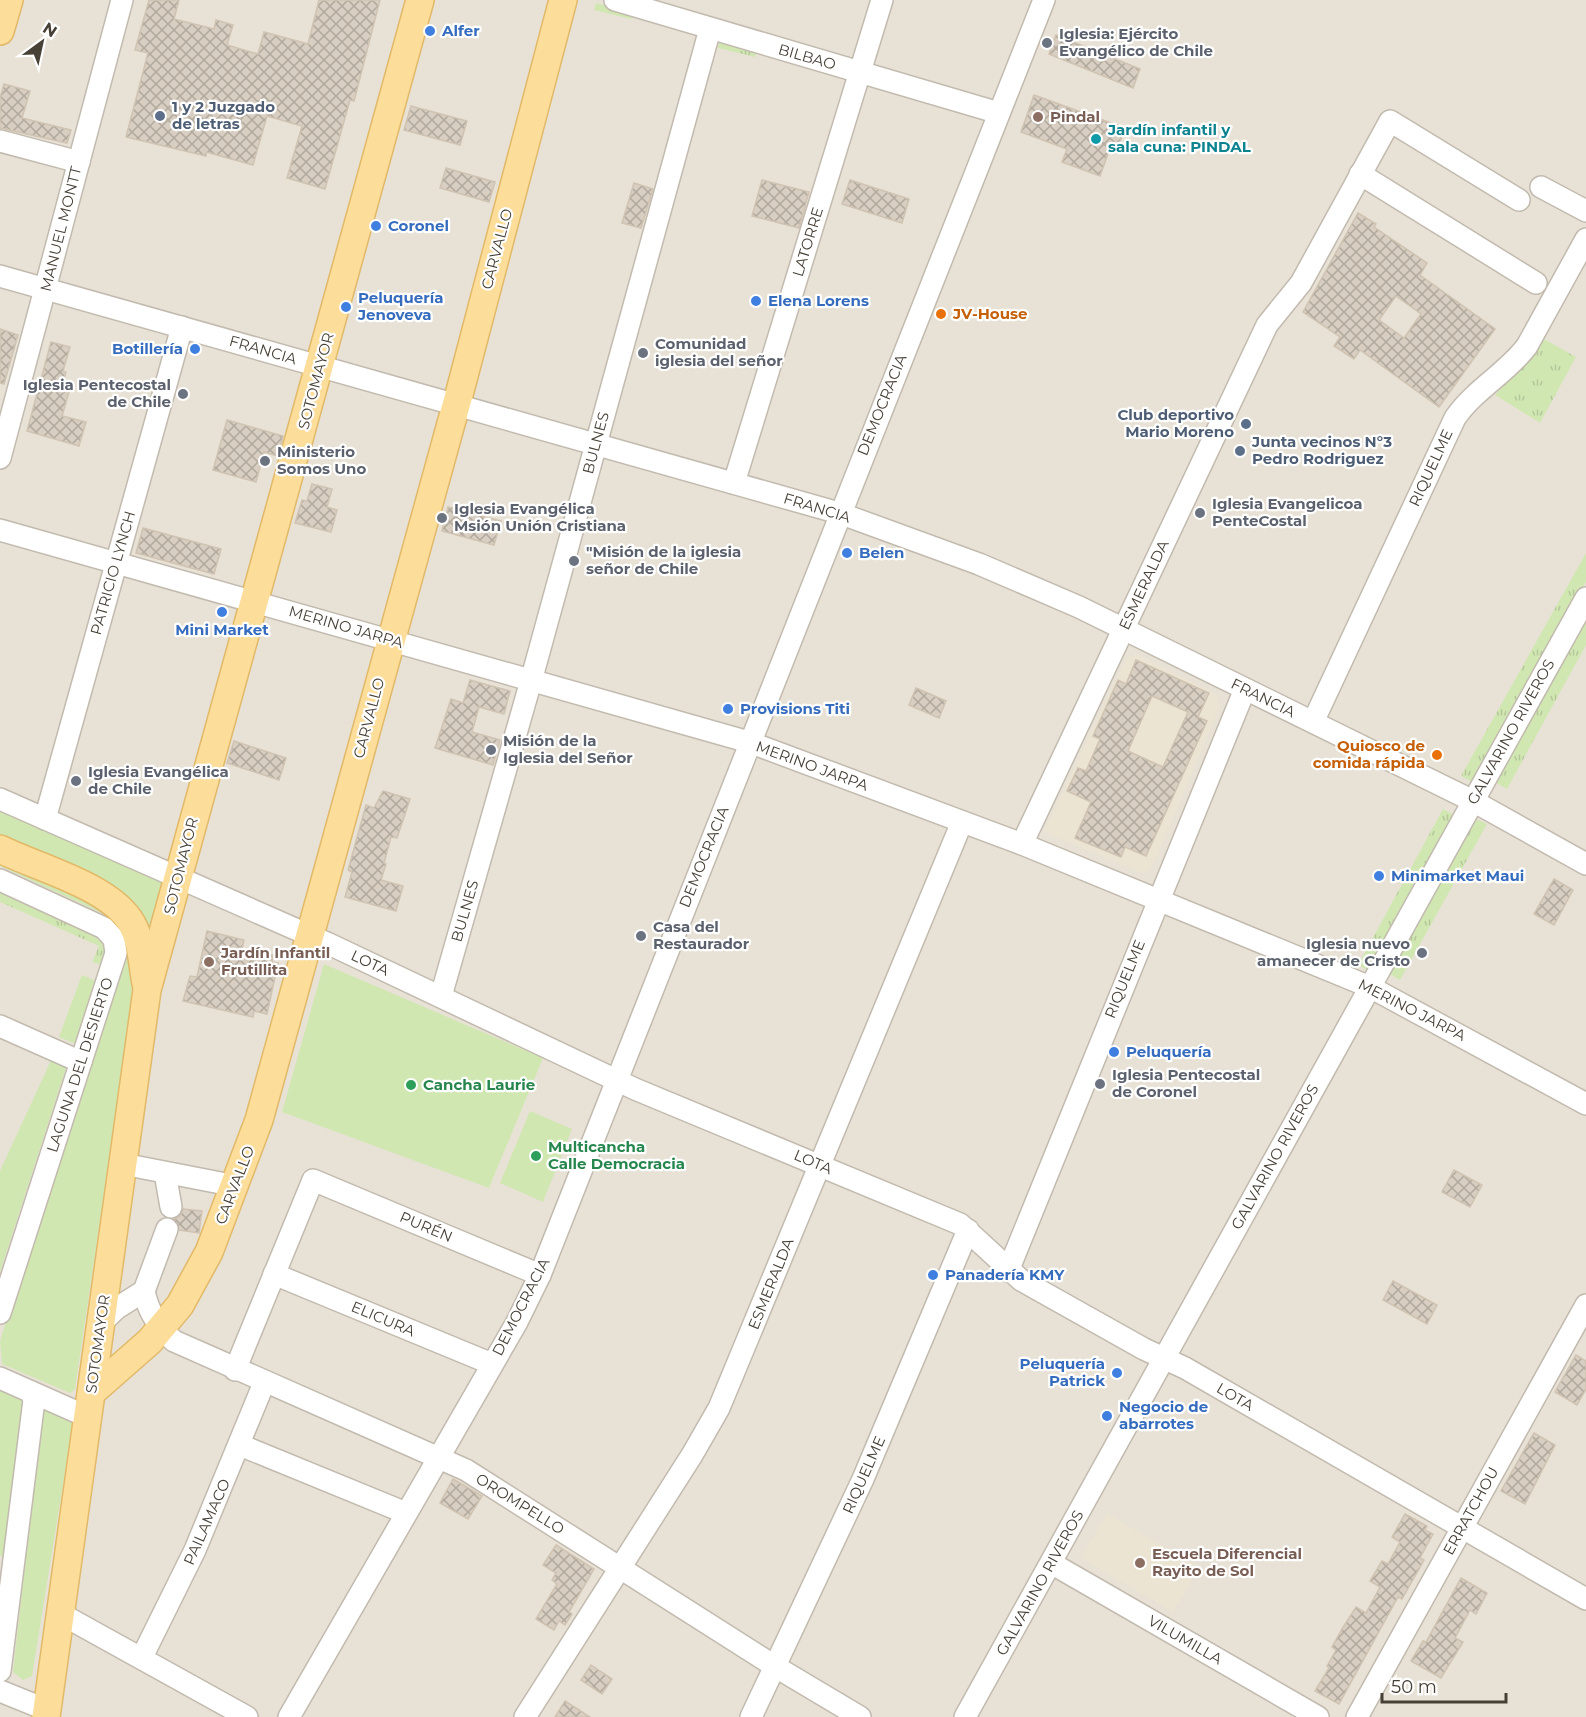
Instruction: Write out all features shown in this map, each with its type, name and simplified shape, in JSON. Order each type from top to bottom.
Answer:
[{"type":"main road","points":[[0,31],[9,0]]},
{"type":"main road","name":"SOTOMAYOR","points":[[46,1713],[147,990],[321,367],[420,0]]},
{"type":"main road","name":"CARVALLO","points":[[90,1405],[161,1329],[180,1305],[199,1273],[236,1186],[271,1080],[456,405],[563,0]]},
{"type":"main road","points":[[0,849],[93,891],[117,906],[131,922],[139,940],[147,990]]},
{"type":"street","name":"MANUEL MONTT","points":[[0,458],[122,0]]},
{"type":"street","name":"BILBAO","points":[[615,0],[999,112]]},
{"type":"street","name":"LATORRE","points":[[734,483],[882,0]]},
{"type":"street","name":"DEMOCRACIA","points":[[289,1717],[492,1364],[540,1275],[839,513],[1044,0]]},
{"type":"street","name":"BULNES","points":[[441,996],[531,681],[710,29]]},
{"type":"street","name":"ESMERALDA","points":[[1022,844],[1267,325],[1297,289],[1390,121],[1519,200]]},
{"type":"street","points":[[0,141],[79,162]]},
{"type":"street","points":[[1360,174],[1536,283]]},
{"type":"street","points":[[1541,187],[1586,211]]},
{"type":"street","name":"RIQUELME","points":[[1313,722],[1455,418],[1470,400],[1515,360],[1527,346],[1586,239]]},
{"type":"street","name":"FRANCIA","points":[[0,276],[839,513],[979,564],[1123,629],[1473,801],[1586,864]]},
{"type":"street","name":"PATRICIO LYNCH","points":[[45,819],[182,327]]},
{"type":"street","name":"MERINO JARPA","points":[[0,530],[255,600],[749,742],[1022,844],[1370,987],[1586,1104]]},
{"type":"street","name":"GALVARINO RIVEROS","points":[[965,1717],[1586,598]]},
{"type":"street","name":"RIQUELME","points":[[1008,1271],[1245,689]]},
{"type":"street","name":"LOTA","points":[[0,799],[310,935],[616,1078],[635,1089],[820,1165],[968,1230],[1008,1271],[1586,1599]]},
{"type":"street","name":"ESMERALDA","points":[[525,1717],[719,1408],[962,822]]},
{"type":"street","name":"LAGUNA DEL DESIERTO","points":[[0,880],[92,921],[109,931],[114,939],[115,958],[0,1313]]},
{"type":"street","points":[[0,1026],[81,1062]]},
{"type":"street","points":[[123,1164],[236,1186]]},
{"type":"street","points":[[165,1173],[171,1207]]},
{"type":"street","name":"PURÉN","points":[[274,1274],[313,1180],[540,1275]]},
{"type":"street","points":[[161,1329],[147,1306],[144,1291],[167,1229]]},
{"type":"street","name":"RIQUELME","points":[[751,1717],[867,1469],[968,1230]]},
{"type":"street","points":[[235,1370],[274,1274]]},
{"type":"street","name":"ELICURA","points":[[274,1274],[492,1364]]},
{"type":"street","points":[[101,1323],[117,1308],[144,1291]]},
{"type":"street","name":"ERRATCHOU","points":[[1357,1717],[1586,1305]]},
{"type":"street","name":"OROMPELLO","points":[[161,1329],[174,1341],[235,1370],[466,1470],[776,1667],[860,1717]]},
{"type":"street","points":[[0,1378],[32,1392],[90,1405]]},
{"type":"street","name":"PAILAMACO","points":[[142,1657],[195,1550],[264,1383]]},
{"type":"street","points":[[0,1671],[6,1568],[34,1400],[32,1392]]},
{"type":"street","points":[[240,1445],[406,1513]]},
{"type":"street","name":"VILUMILLA","points":[[1052,1563],[1318,1717]]},
{"type":"street","points":[[61,1614],[247,1717]]},
{"type":"street","points":[[0,1691],[46,1713]]},
{"type":"shaded area","points":[[0,0],[1586,0],[1586,1717],[0,1717]]},
{"type":"shaded area","points":[[1136,654],[1215,694],[1220,706],[1151,869],[1143,873],[1044,832],[1126,659]]},
{"type":"shaded area","name":"Escuela Diferencial Rayito de Sol","points":[[1107,1514],[1199,1567],[1173,1612],[1081,1558]]},
{"type":"green space","points":[[596,3],[633,12],[631,19],[594,10]]},
{"type":"green space","points":[[720,40],[757,50],[755,57],[718,48]]},
{"type":"green space","points":[[1544,339],[1576,357],[1540,423],[1495,395]]},
{"type":"green space","points":[[1586,553],[1586,582],[1474,783],[1461,776]]},
{"type":"green space","points":[[1586,615],[1586,645],[1507,789],[1493,781]]},
{"type":"green space","points":[[1443,809],[1456,816],[1369,971],[1358,965]]},
{"type":"green space","points":[[0,810],[164,884],[155,942],[0,838]]},
{"type":"green space","points":[[1474,818],[1487,824],[1400,980],[1388,973]]},
{"type":"green space","points":[[0,858],[113,912],[121,919],[136,977],[75,1389],[70,1393],[2,1364],[0,1341],[122,947],[119,929],[108,916],[0,866]]},
{"type":"green space","points":[[0,889],[103,935],[109,943],[102,965],[92,962],[99,946],[0,902]]},
{"type":"green space","name":"Cancha Laurie","points":[[324,964],[543,1058],[489,1188],[282,1112]]},
{"type":"green space","points":[[82,975],[96,981],[76,1044],[59,1037]]},
{"type":"green space","points":[[52,1058],[67,1065],[0,1272],[0,1171]]},
{"type":"green space","name":"Multicancha Calle Democracia","points":[[530,1111],[572,1129],[543,1202],[500,1183]]},
{"type":"green space","points":[[0,1389],[24,1399],[8,1559],[0,1555]]},
{"type":"green space","points":[[43,1403],[75,1410],[32,1676],[23,1680],[13,1672]]},
{"type":"building","points":[[149,0],[179,0],[174,19],[214,29],[216,20],[233,25],[227,45],[258,54],[264,32],[308,44],[319,0],[380,0],[354,101],[350,100],[325,189],[287,178],[302,126],[267,116],[253,165],[206,152],[206,156],[126,137],[148,53],[135,50]]},
{"type":"building","points":[[1056,35],[1140,69],[1133,88],[1049,54]]},
{"type":"building","points":[[4,84],[30,91],[22,118],[71,130],[67,143],[0,128],[0,98]]},
{"type":"building","name":"Jardín infantil y sala cuna: PINDAL","points":[[1034,95],[1125,128],[1116,153],[1109,151],[1100,176],[1062,162],[1067,149],[1021,132]]},
{"type":"building","points":[[411,106],[467,121],[460,145],[404,130]]},
{"type":"building","points":[[446,168],[495,182],[489,202],[440,188]]},
{"type":"building","points":[[762,180],[809,192],[799,228],[752,216]]},
{"type":"building","points":[[850,180],[909,199],[902,223],[842,204]]},
{"type":"building","points":[[634,183],[653,189],[641,228],[622,223]]},
{"type":"building","points":[[1358,213],[1376,224],[1374,227],[1427,263],[1420,275],[1495,329],[1439,407],[1360,350],[1354,359],[1334,346],[1340,337],[1303,312]],"holes":[[[1396,296],[1421,314],[1404,338],[1379,320]]]},
{"type":"building","points":[[0,329],[18,335],[4,384],[0,383]]},
{"type":"building","points":[[51,342],[70,347],[63,371],[66,372],[61,390],[69,392],[62,416],[86,422],[79,446],[27,431]]},
{"type":"building","points":[[227,420],[283,436],[278,456],[264,452],[256,482],[213,470]]},
{"type":"building","points":[[312,484],[332,489],[327,507],[337,510],[331,532],[295,523],[302,500],[307,501]]},
{"type":"building","points":[[448,507],[501,521],[494,545],[442,531]]},
{"type":"building","points":[[143,528],[221,549],[214,574],[136,553]]},
{"type":"building","points":[[1136,660],[1209,693],[1198,717],[1207,721],[1146,856],[1125,847],[1121,857],[1075,838],[1091,802],[1067,791],[1078,768],[1086,771],[1100,739],[1093,736],[1118,680],[1126,684]],"holes":[[[1152,696],[1188,712],[1163,767],[1128,751]]]},
{"type":"building","points":[[470,680],[510,691],[504,714],[479,707],[472,732],[500,740],[493,765],[435,748],[451,699],[463,703]]},
{"type":"building","points":[[916,688],[946,701],[939,718],[909,705]]},
{"type":"building","points":[[234,741],[286,758],[279,780],[227,763]]},
{"type":"building","points":[[383,791],[410,799],[397,838],[391,837],[381,880],[403,886],[396,911],[345,897],[352,872],[348,870],[366,805],[374,808]]},
{"type":"building","points":[[1554,879],[1573,890],[1554,925],[1534,914]]},
{"type":"building","points":[[207,931],[244,940],[242,949],[273,955],[272,962],[278,963],[267,1014],[254,1011],[253,1017],[183,1001],[190,976],[197,977]]},
{"type":"building","points":[[1454,1170],[1482,1185],[1470,1207],[1442,1192]]},
{"type":"building","points":[[183,1209],[202,1211],[199,1233],[179,1230],[174,1219],[180,1216]]},
{"type":"building","points":[[1393,1281],[1437,1305],[1427,1324],[1383,1300]]},
{"type":"building","points":[[1576,1355],[1586,1361],[1586,1389],[1577,1405],[1555,1392]]},
{"type":"building","points":[[1534,1433],[1555,1445],[1525,1504],[1501,1491]]},
{"type":"building","points":[[453,1479],[482,1496],[468,1519],[440,1503]]},
{"type":"building","points":[[1405,1514],[1427,1526],[1425,1530],[1433,1534],[1420,1558],[1424,1560],[1402,1599],[1398,1597],[1339,1704],[1315,1691],[1329,1668],[1327,1666],[1336,1650],[1332,1647],[1342,1629],[1356,1607],[1366,1613],[1380,1587],[1370,1581],[1382,1561],[1388,1564],[1400,1542],[1392,1537]]},
{"type":"building","points":[[556,1545],[594,1569],[569,1612],[572,1614],[565,1625],[559,1621],[554,1630],[536,1619],[557,1584],[552,1580],[556,1573],[543,1565]]},
{"type":"building","points":[[1461,1578],[1487,1593],[1476,1614],[1470,1610],[1455,1638],[1463,1642],[1441,1678],[1411,1661],[1423,1641],[1426,1642]]},
{"type":"building","points":[[591,1665],[612,1679],[602,1694],[581,1680]]},
{"type":"building","points":[[565,1701],[590,1717],[555,1717]]},
{"type":"place","name":"Alfer","points":[[430,31]]},
{"type":"place","name":"Iglesia: Ejército Evangélico de Chile","points":[[1047,43]]},
{"type":"place","name":"1 y 2 Juzgado de letras","points":[[160,116]]},
{"type":"place","name":"Pindal","points":[[1038,117]]},
{"type":"place","name":"Jardín infantil y sala cuna: PINDAL","points":[[1096,139]]},
{"type":"place","name":"Coronel","points":[[376,226]]},
{"type":"place","name":"Elena Lorens","points":[[756,301]]},
{"type":"place","name":"Peluquería Jenoveva","points":[[346,307]]},
{"type":"place","name":"JV-House","points":[[941,314]]},
{"type":"place","name":"Botillería","points":[[195,349]]},
{"type":"place","name":"Comunidad iglesia del señor","points":[[643,353]]},
{"type":"place","name":"Iglesia Pentecostal de Chile","points":[[183,394]]},
{"type":"place","name":"Club deportivo Mario Moreno","points":[[1246,424]]},
{"type":"place","name":"Junta vecinos N°3 Pedro Rodriguez","points":[[1240,451]]},
{"type":"place","name":"Ministerio Somos Uno","points":[[265,461]]},
{"type":"place","name":"Iglesia Evangelicoa PenteCostal","points":[[1200,513]]},
{"type":"place","name":"Iglesia Evangélica Msión Unión Cristiana","points":[[442,518]]},
{"type":"place","name":"Belen","points":[[847,553]]},
{"type":"place","name":"\"Misión de la iglesia señor de Chile","points":[[574,561]]},
{"type":"place","name":"Mini Market","points":[[222,612]]},
{"type":"place","name":"Provisions Titi","points":[[728,709]]},
{"type":"place","name":"Misión de la Iglesia del Señor","points":[[491,750]]},
{"type":"place","name":"Quiosco de comida rápida","points":[[1437,755]]},
{"type":"place","name":"Iglesia Evangélica de Chile","points":[[76,781]]},
{"type":"place","name":"Minimarket Maui","points":[[1379,876]]},
{"type":"place","name":"Casa del Restaurador","points":[[641,936]]},
{"type":"place","name":"Iglesia nuevo amanecer de Cristo","points":[[1422,953]]},
{"type":"place","name":"Jardín Infantil Frutillita","points":[[209,962]]},
{"type":"place","name":"Peluquería","points":[[1114,1052]]},
{"type":"place","name":"Iglesia Pentecostal de Coronel","points":[[1100,1084]]},
{"type":"place","name":"Cancha Laurie","points":[[411,1085]]},
{"type":"place","name":"Multicancha Calle Democracia","points":[[536,1156]]},
{"type":"place","name":"Panadería KMY","points":[[933,1275]]},
{"type":"place","name":"Peluquería Patrick","points":[[1117,1373]]},
{"type":"place","name":"Negocio de abarrotes","points":[[1107,1416]]},
{"type":"place","name":"Escuela Diferencial Rayito de Sol","points":[[1140,1563]]}]
